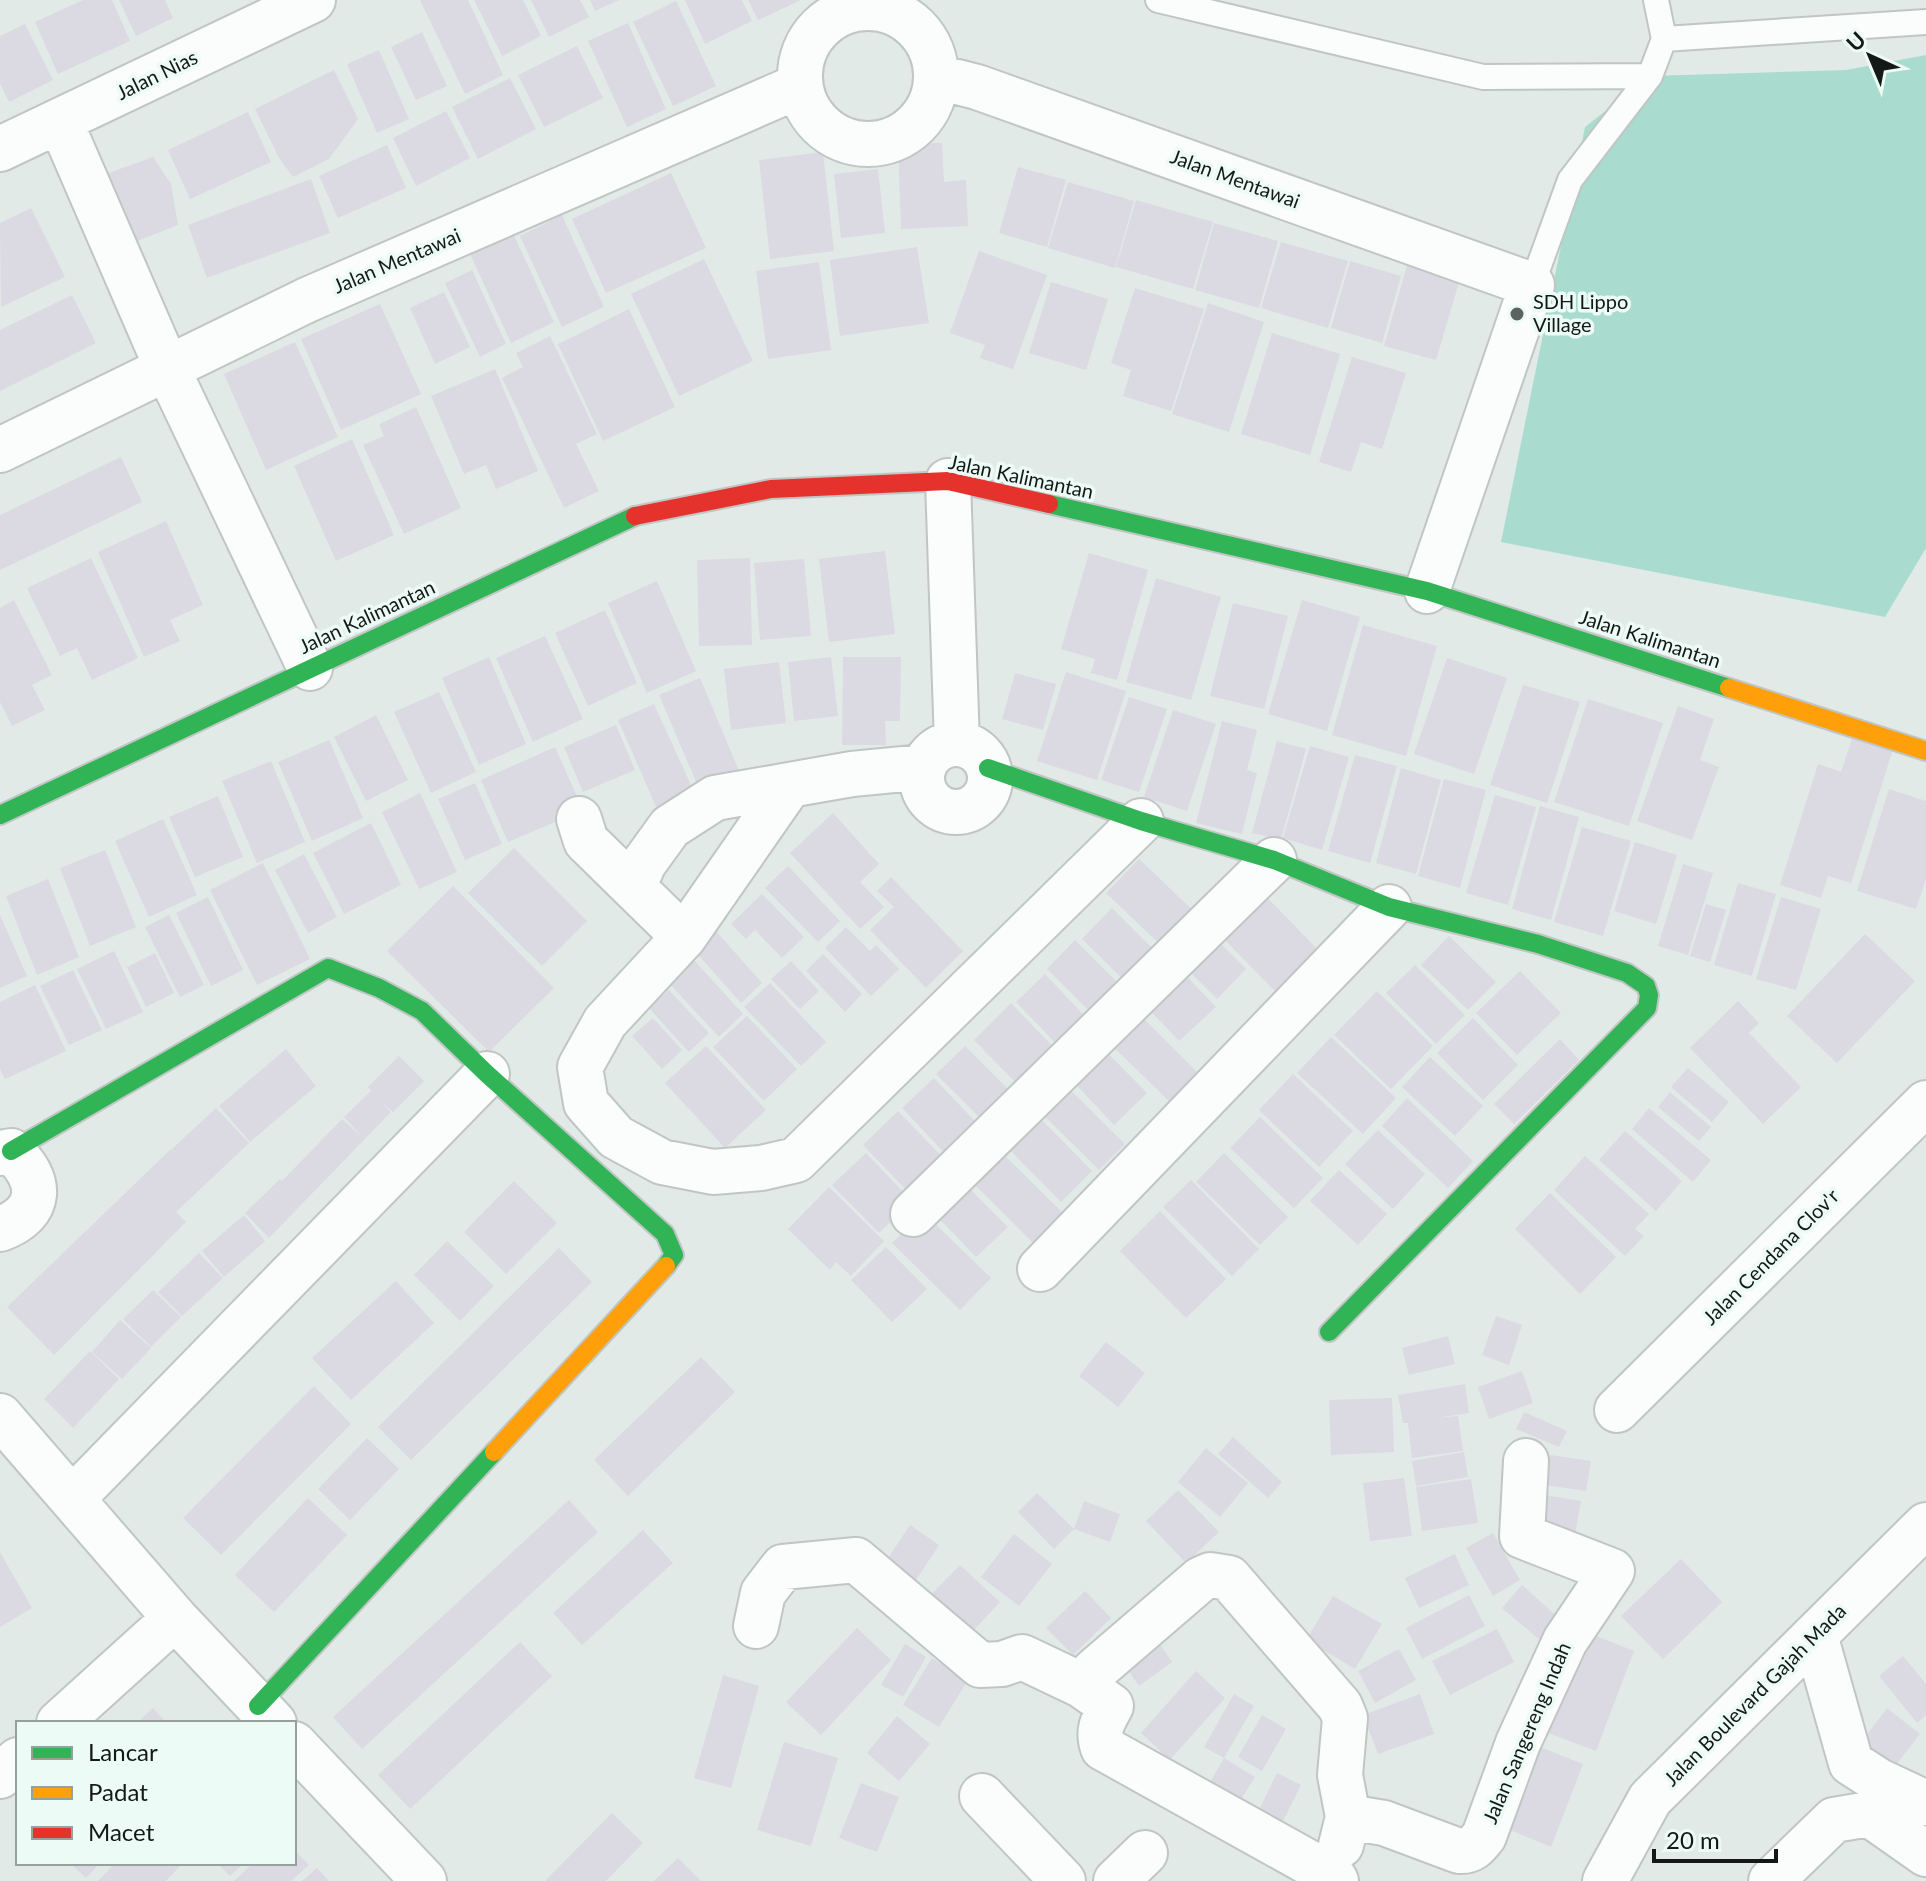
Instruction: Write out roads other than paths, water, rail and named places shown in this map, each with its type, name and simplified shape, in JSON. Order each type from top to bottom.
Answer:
[{"type":"street","name":"Jalan Nias","points":[[0,149],[313,0]]},
{"type":"street","points":[[871,6],[905,10],[931,45],[938,77],[929,110],[905,135],[872,145],[839,139],[813,118],[799,86],[805,46],[832,16],[871,6]]},
{"type":"street","name":"Jalan Mentawai","points":[[938,77],[977,87],[1532,285]]},
{"type":"street","name":"Jalan Mentawai","points":[[0,450],[307,300],[799,86]]},
{"type":"street","points":[[60,121],[167,368],[310,668]]},
{"type":"street","points":[[1427,591],[1532,285]]},
{"type":"street","points":[[948,481],[956,759]]},
{"type":"street","name":"Jalan Kalimantan","points":[[0,815],[627,518],[771,489],[948,481],[1427,591],[1926,751]]},
{"type":"street","points":[[634,886],[644,863],[670,827],[715,798],[956,759],[1141,821],[1274,860],[1389,907],[1538,944],[1640,979],[1649,989],[1647,1008],[1329,1332]]},
{"type":"street","points":[[789,786],[684,937],[605,1022],[580,1067],[586,1103],[616,1137],[662,1162],[713,1172],[761,1168],[796,1160],[1141,821]]},
{"type":"street","points":[[579,819],[586,841],[684,937]]},
{"type":"street","points":[[913,1214],[1274,860]]},
{"type":"street","points":[[1040,1269],[1389,907]]},
{"type":"street","points":[[0,1416],[175,1618],[266,1714],[674,1255],[665,1234],[487,1074],[422,1011],[379,988],[328,968],[5,1152]]},
{"type":"street","points":[[72,1499],[487,1074]]},
{"type":"street","name":"Jalan Cendana Clov'r","points":[[1617,1410],[1926,1103]]},
{"type":"street","points":[[0,1229],[28,1212],[34,1197],[32,1177],[24,1163],[5,1152]]},
{"type":"street","name":"Jalan Sangereng Indah","points":[[1348,1817],[1384,1823],[1459,1851],[1467,1852],[1484,1836],[1518,1743],[1565,1641],[1612,1571],[1522,1536],[1526,1461]]},
{"type":"street","name":"Jalan Boulevard Gajah Mada","points":[[1605,1881],[1650,1799],[1926,1525]]},
{"type":"street","points":[[756,1626],[763,1593],[783,1567],[856,1560],[980,1665],[1002,1664],[1022,1657],[1081,1685],[1111,1706],[1101,1723],[1099,1736],[1103,1748],[1332,1879],[1348,1817],[1339,1762],[1345,1718],[1340,1706],[1237,1584],[1229,1578],[1210,1575],[1201,1579],[1081,1685]]},
{"type":"street","points":[[61,1721],[175,1618]]},
{"type":"street","points":[[1815,1635],[1851,1763],[1912,1796]]},
{"type":"street","points":[[296,1746],[424,1881]]},
{"type":"street","points":[[0,1776],[16,1762]]},
{"type":"street","points":[[982,1796],[1063,1881]]},
{"type":"street","points":[[1771,1881],[1834,1820],[1869,1814],[1926,1854]]},
{"type":"lane","points":[[1158,0],[1483,77],[1650,76]]},
{"type":"lane","points":[[1532,285],[1570,180],[1650,76],[1664,39],[1656,0]]},
{"type":"lane","points":[[1664,39],[1926,22]]},
{"type":"place","name":"SDH Lippo Village","points":[[1517,314]]}]
